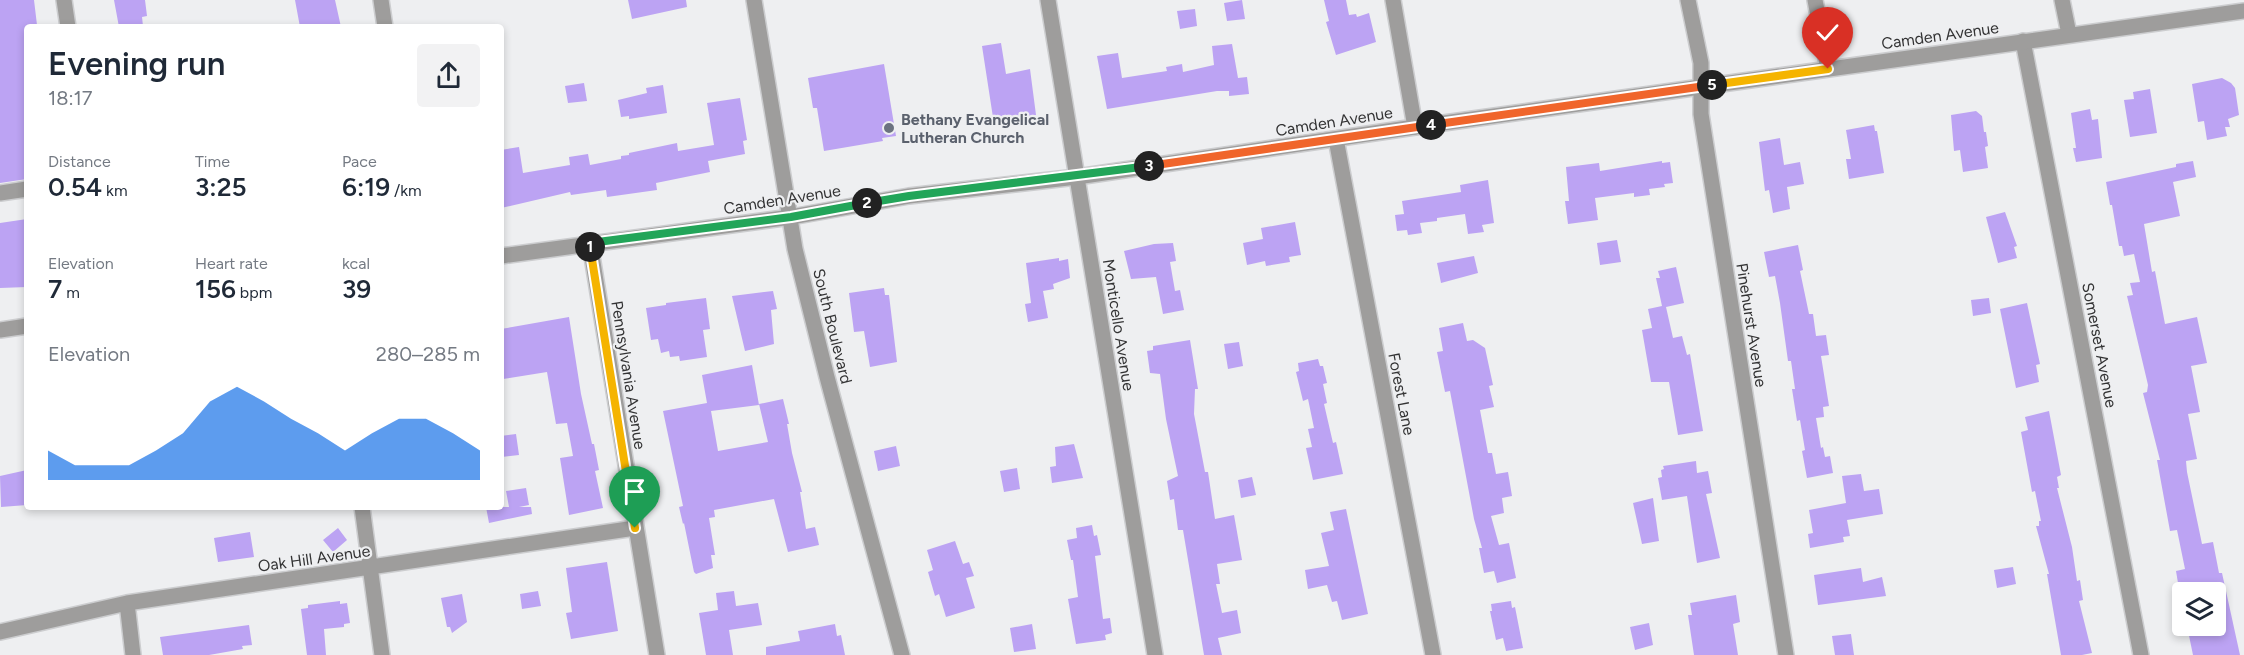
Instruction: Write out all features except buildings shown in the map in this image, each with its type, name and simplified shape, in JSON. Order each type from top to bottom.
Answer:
[{"type":"street","points":[[64,0],[68,24]]},
{"type":"street","points":[[381,0],[385,24]]},
{"type":"street","name":"South Boulevard","points":[[754,0],[795,249],[902,655]]},
{"type":"street","name":"Monticello Avenue","points":[[1048,0],[1155,655]]},
{"type":"street","points":[[1393,0],[1415,127]]},
{"type":"street","name":"Pinehurst Avenue","points":[[1688,0],[1701,63],[1701,114],[1786,655]]},
{"type":"street","points":[[1815,0],[1828,69]]},
{"type":"street","points":[[2062,0],[2069,34]]},
{"type":"street","name":"Camden Avenue","points":[[504,256],[791,217],[909,196],[1077,177],[1415,127],[2244,11]]},
{"type":"street","name":"Somerset Avenue","points":[[2023,41],[2141,655]]},
{"type":"street","name":"Forest Lane","points":[[1336,139],[1433,655]]},
{"type":"street","points":[[0,193],[24,189]]},
{"type":"street","name":"Pennsylvania Avenue","points":[[590,243],[657,655]]},
{"type":"street","points":[[0,330],[24,326]]},
{"type":"street","points":[[362,510],[382,655]]},
{"type":"street","name":"Oak Hill Avenue","points":[[0,632],[128,603],[635,528]]},
{"type":"street","points":[[128,603],[133,655]]},
{"type":"place","name":"Bethany Evangelical Lutheran Church","points":[[889,128]]},
{"type":"route","points":[[635,528],[590,243],[791,217],[909,196],[1077,177],[1828,69]]}]
